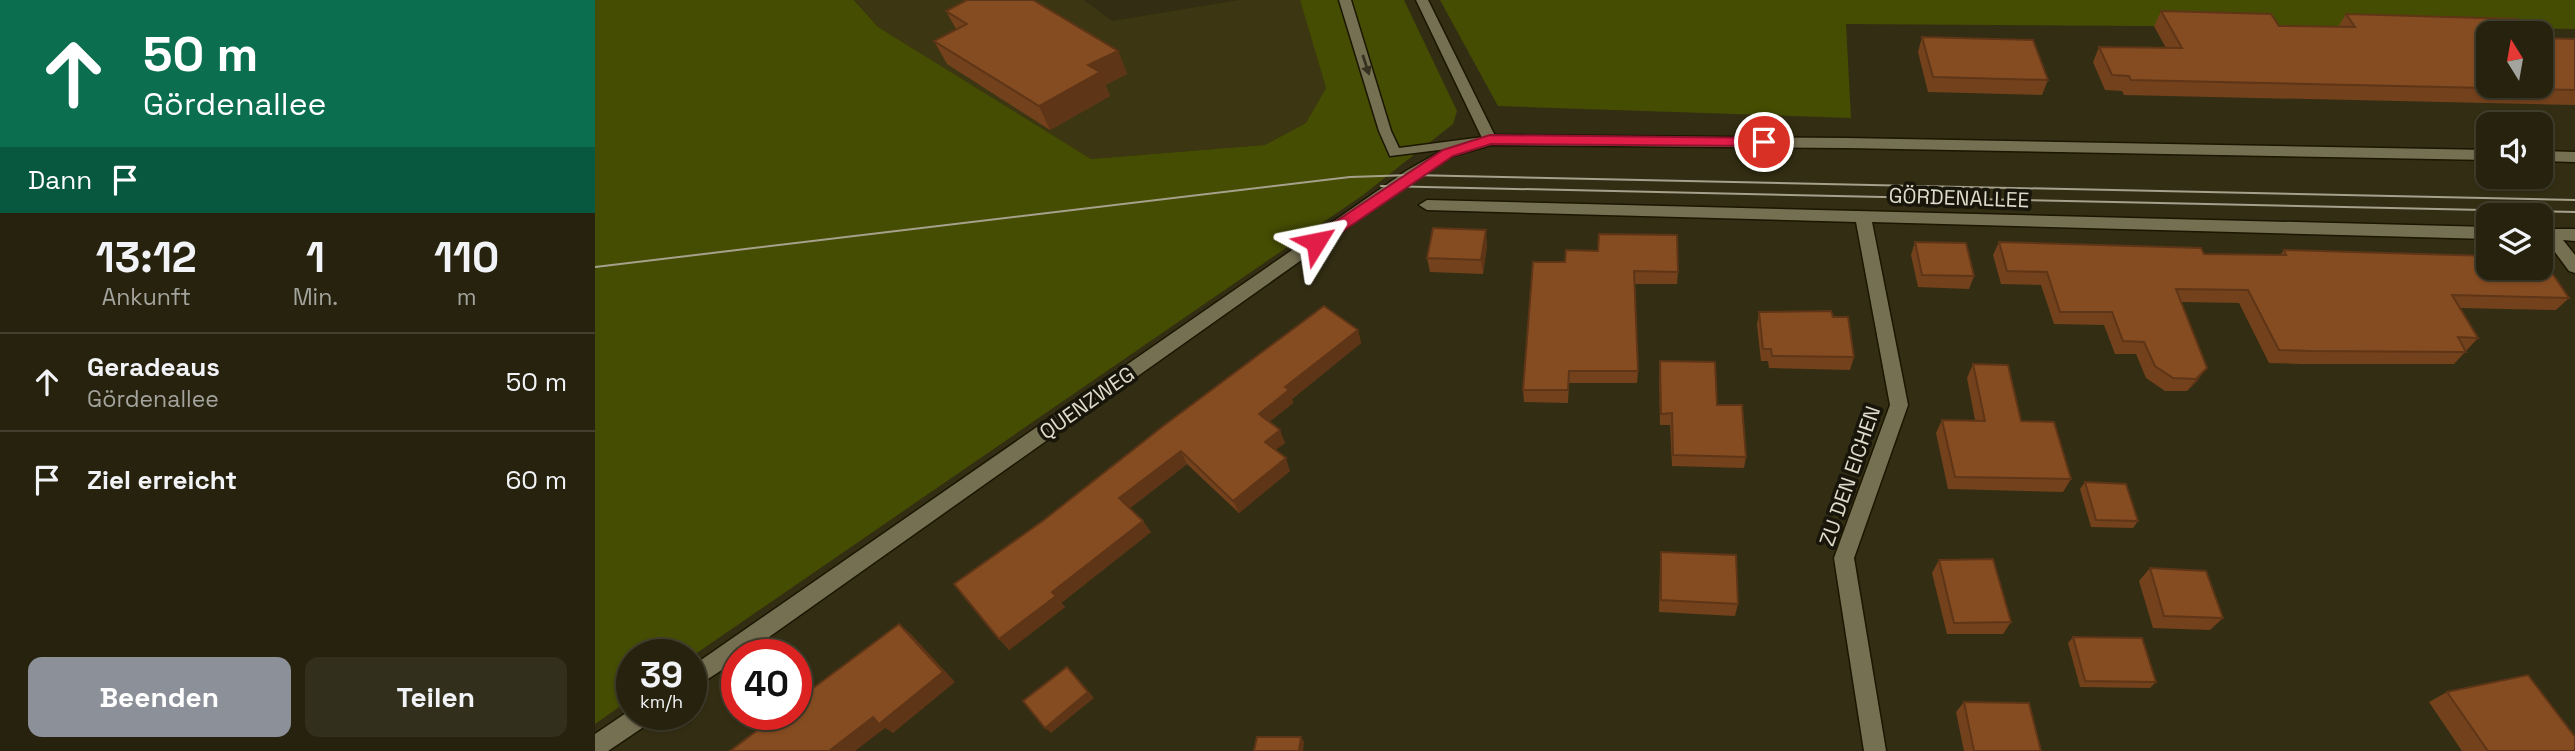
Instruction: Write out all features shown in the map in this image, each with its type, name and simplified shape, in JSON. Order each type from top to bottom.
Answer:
[{"type":"street","points":[[1422,0],[1490,140],[1846,142],[2476,155]]},
{"type":"street","name":"QUENZWEG","points":[[707,669],[1411,175],[1448,153],[1490,140]]},
{"type":"street","points":[[2553,156],[2575,157]]},
{"type":"street","name":"GÖRDENALLEE","points":[[1427,205],[2476,233]]},
{"type":"street","name":"ZU DEN EICHEN","points":[[1863,216],[1899,405],[1844,558],[1875,751]]},
{"type":"street","points":[[2553,234],[2575,235]]},
{"type":"street","points":[[2553,243],[2575,267]]},
{"type":"street","points":[[595,747],[620,730]]},
{"type":"lane","points":[[1345,0],[1385,131],[1395,153],[1490,140]]},
{"type":"shaded area","points":[[855,0],[1084,0],[1112,21],[1239,0],[1300,0],[1326,88],[1306,123],[1265,145],[1091,159],[878,27]]},
{"type":"green space","points":[[595,0],[854,0],[878,27],[1091,159],[1265,145],[1306,123],[1326,88],[1300,0],[1404,0],[1457,111],[1453,124],[1363,195],[707,646],[707,639],[616,639],[616,709],[595,724]]},
{"type":"green space","points":[[1440,0],[2575,0],[2575,29],[2553,29],[2553,21],[2476,21],[2476,28],[1846,24],[1851,118],[1498,106]]},
{"type":"building","points":[[967,0],[1033,0],[1118,51],[1088,65],[1100,72],[1039,106],[934,41],[967,24],[946,11]]},
{"type":"building","points":[[2161,11],[2271,14],[2279,26],[2355,27],[2346,14],[2519,21],[2476,21],[2476,88],[2131,80],[2129,76],[2112,75],[2099,47],[2182,48]]},
{"type":"building","points":[[1922,37],[2033,40],[2048,80],[1933,77]]},
{"type":"building","points":[[2553,38],[2575,39],[2575,90],[2553,90]]},
{"type":"building","points":[[1433,228],[1486,230],[1481,260],[1427,258]]},
{"type":"building","points":[[1599,234],[1677,235],[1678,272],[1634,271],[1638,371],[1569,371],[1568,390],[1523,390],[1533,262],[1565,262],[1566,250],[1598,251]]},
{"type":"building","points":[[1915,242],[1966,243],[1974,276],[1922,275]]},
{"type":"building","points":[[1999,242],[2201,248],[2204,254],[2286,255],[2284,250],[2476,256],[2476,280],[2553,280],[2553,275],[2569,298],[2452,295],[2478,338],[2458,337],[2466,352],[2311,351],[2279,350],[2248,290],[2176,289],[2207,368],[2196,379],[2173,378],[2155,366],[2144,342],[2123,341],[2112,312],[2060,312],[2047,272],[2007,271]]},
{"type":"building","points":[[1324,306],[1358,330],[1285,387],[1289,390],[1259,414],[1280,430],[1265,442],[1286,458],[1233,501],[1181,451],[1119,498],[1143,521],[1052,592],[1056,596],[999,639],[954,584],[1044,520],[1162,427]]},
{"type":"building","points":[[1831,311],[1833,317],[1848,317],[1854,357],[1772,356],[1771,349],[1763,349],[1759,312]]},
{"type":"building","points":[[1660,361],[1715,362],[1717,405],[1742,405],[1746,457],[1673,455],[1672,413],[1661,414]]},
{"type":"building","points":[[1973,364],[2008,365],[2021,421],[2054,422],[2071,479],[1955,477],[1942,420],[1985,421]]},
{"type":"building","points":[[2085,482],[2126,484],[2138,521],[2096,520]]},
{"type":"building","points":[[1661,552],[1736,555],[1738,604],[1661,600]]},
{"type":"building","points":[[1993,559],[2011,622],[1954,623],[1939,560]]},
{"type":"building","points":[[2150,568],[2206,571],[2223,618],[2164,616]]},
{"type":"building","points":[[899,624],[943,672],[879,724],[873,717],[829,751],[730,751],[758,730],[812,730],[812,689]]},
{"type":"building","points":[[2073,637],[2142,638],[2156,682],[2085,681]]},
{"type":"building","points":[[1067,667],[1088,692],[1045,728],[1023,701]]},
{"type":"building","points":[[2528,675],[2575,737],[2575,751],[2488,751],[2447,692]]},
{"type":"building","points":[[1964,702],[2029,703],[2041,751],[1974,751]]},
{"type":"building","points":[[1257,737],[1301,737],[1299,751],[1254,751]]},
{"type":"tram line","points":[[595,267],[1350,177],[1411,175],[2575,200]]},
{"type":"tram line","points":[[1381,186],[2575,212]]},
{"type":"route","points":[[1316,242],[1411,175],[1448,153],[1490,140],[1764,142]]}]
